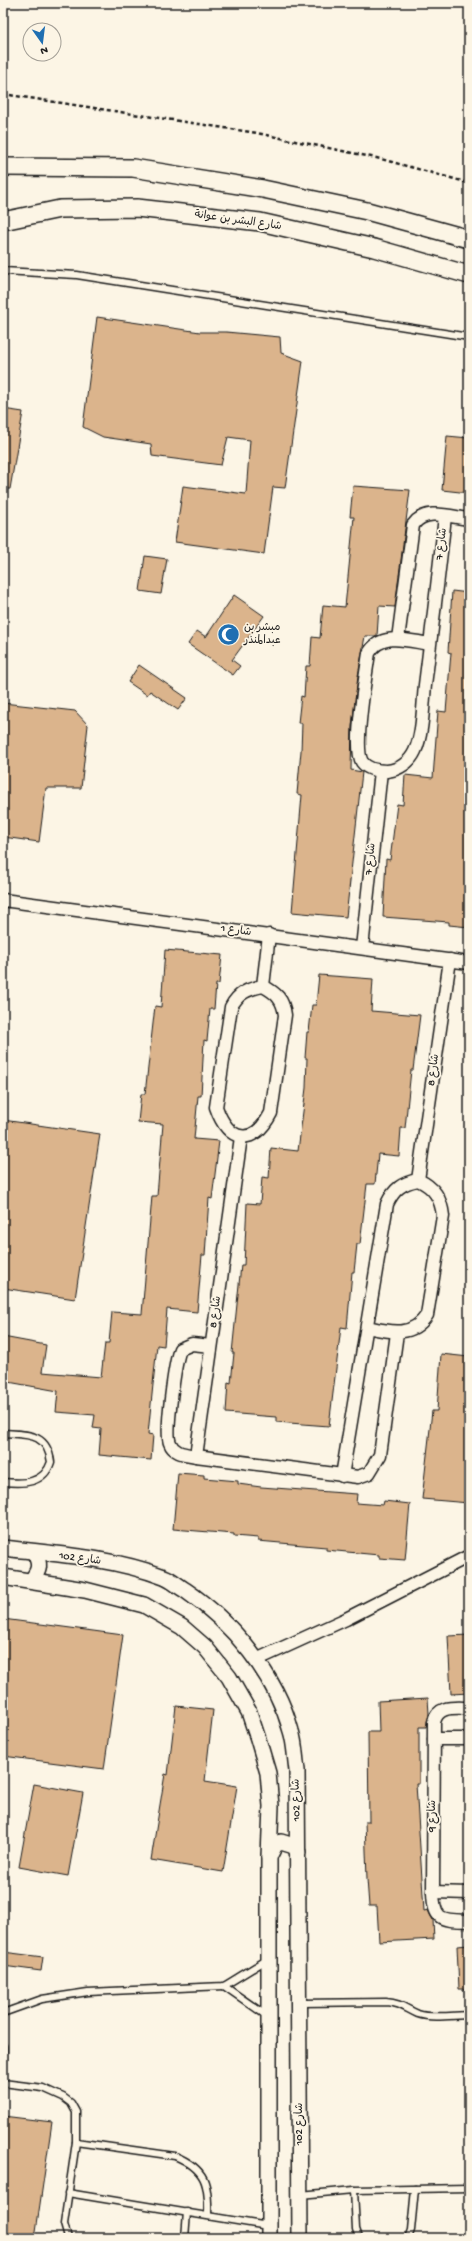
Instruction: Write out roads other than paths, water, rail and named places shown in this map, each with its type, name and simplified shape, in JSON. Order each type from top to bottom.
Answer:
[{"type":"main road","points":[[3,167],[133,168],[263,188],[337,204],[469,239]]},
{"type":"main road","name":"شارع البشر بن عوانة","points":[[3,221],[60,209],[137,208],[260,222],[374,248],[469,275]]},
{"type":"street","name":"شارع 7","points":[[398,639],[413,525],[422,516],[431,514],[469,519]]},
{"type":"street","name":"شارع 7","points":[[362,948],[381,771],[400,768],[408,761],[415,751],[418,742],[446,516]]},
{"type":"street","points":[[381,771],[370,768],[362,762],[358,751],[369,653],[374,645],[381,640],[398,639],[430,644]]},
{"type":"street","name":"شارع 1","points":[[3,900],[469,963]]},
{"type":"street","points":[[263,986],[269,935]]},
{"type":"street","name":"شارع 8","points":[[418,1180],[450,960]]},
{"type":"street","points":[[263,986],[274,992],[281,999],[285,1015],[271,1113],[264,1126],[255,1133],[241,1137],[228,1131],[221,1122],[216,1107],[231,1008],[235,998],[243,992],[263,986]]},
{"type":"street","name":"شارع 8","points":[[196,1456],[241,1137]]},
{"type":"street","points":[[342,1476],[387,1204],[392,1194],[399,1186],[418,1180],[427,1184],[435,1192],[442,1203],[443,1216],[427,1315],[422,1323],[412,1330],[397,1333],[367,1327]]},
{"type":"street","points":[[211,1346],[187,1345],[180,1349],[167,1434],[174,1449],[180,1453],[196,1456],[358,1478],[369,1473],[380,1455],[397,1333]]},
{"type":"street","name":"شارع 102","points":[[3,1548],[118,1564],[166,1578],[203,1602],[231,1628],[256,1660],[279,1700],[291,1731],[297,1770],[300,2003],[300,2238]]},
{"type":"street","points":[[31,1581],[39,1568],[39,1561],[34,1552]]},
{"type":"street","points":[[256,1660],[346,1619],[469,1556]]},
{"type":"street","points":[[3,1577],[85,1590],[144,1605],[182,1627],[205,1647],[232,1683],[249,1712],[268,1774],[271,1806],[269,1857],[269,2232]]},
{"type":"street","name":"شارع 9","points":[[469,1708],[447,1708],[438,1712],[434,1722],[433,1892],[436,1914],[441,1918],[469,1921]]},
{"type":"street","points":[[434,1739],[469,1739]]},
{"type":"street","points":[[269,1857],[275,1845],[281,1842],[294,1846],[298,1852]]},
{"type":"street","points":[[433,1892],[469,1893]]},
{"type":"lane","points":[[3,271],[77,275],[469,337]]},
{"type":"lane","points":[[3,1433],[31,1436],[41,1439],[47,1446],[51,1462],[44,1476],[33,1481],[19,1483],[3,1482]]},
{"type":"lane","points":[[3,2013],[42,1999],[88,1992],[224,1986],[270,1958]]},
{"type":"lane","points":[[224,1986],[270,2019]]},
{"type":"lane","points":[[300,2003],[386,2002],[398,2003],[418,2014],[429,2016],[469,2015]]},
{"type":"lane","points":[[3,2046],[3,2061]]},
{"type":"lane","points":[[3,2082],[43,2088],[63,2097],[71,2103],[76,2112],[76,2142],[64,2224],[68,2238]]},
{"type":"lane","points":[[76,2142],[176,2156],[188,2161],[196,2167],[204,2178],[209,2191],[208,2215]]},
{"type":"lane","points":[[300,2195],[354,2190],[469,2188]]},
{"type":"lane","points":[[408,2238],[411,2230],[415,2189]]},
{"type":"lane","points":[[354,2190],[356,2229],[359,2238]]},
{"type":"lane","points":[[68,2193],[208,2215],[269,2232]]},
{"type":"lane","points":[[185,2238],[187,2212]]},
{"type":"place","name":"مبشر بن عبدالمنذر","points":[[229,634]]}]
